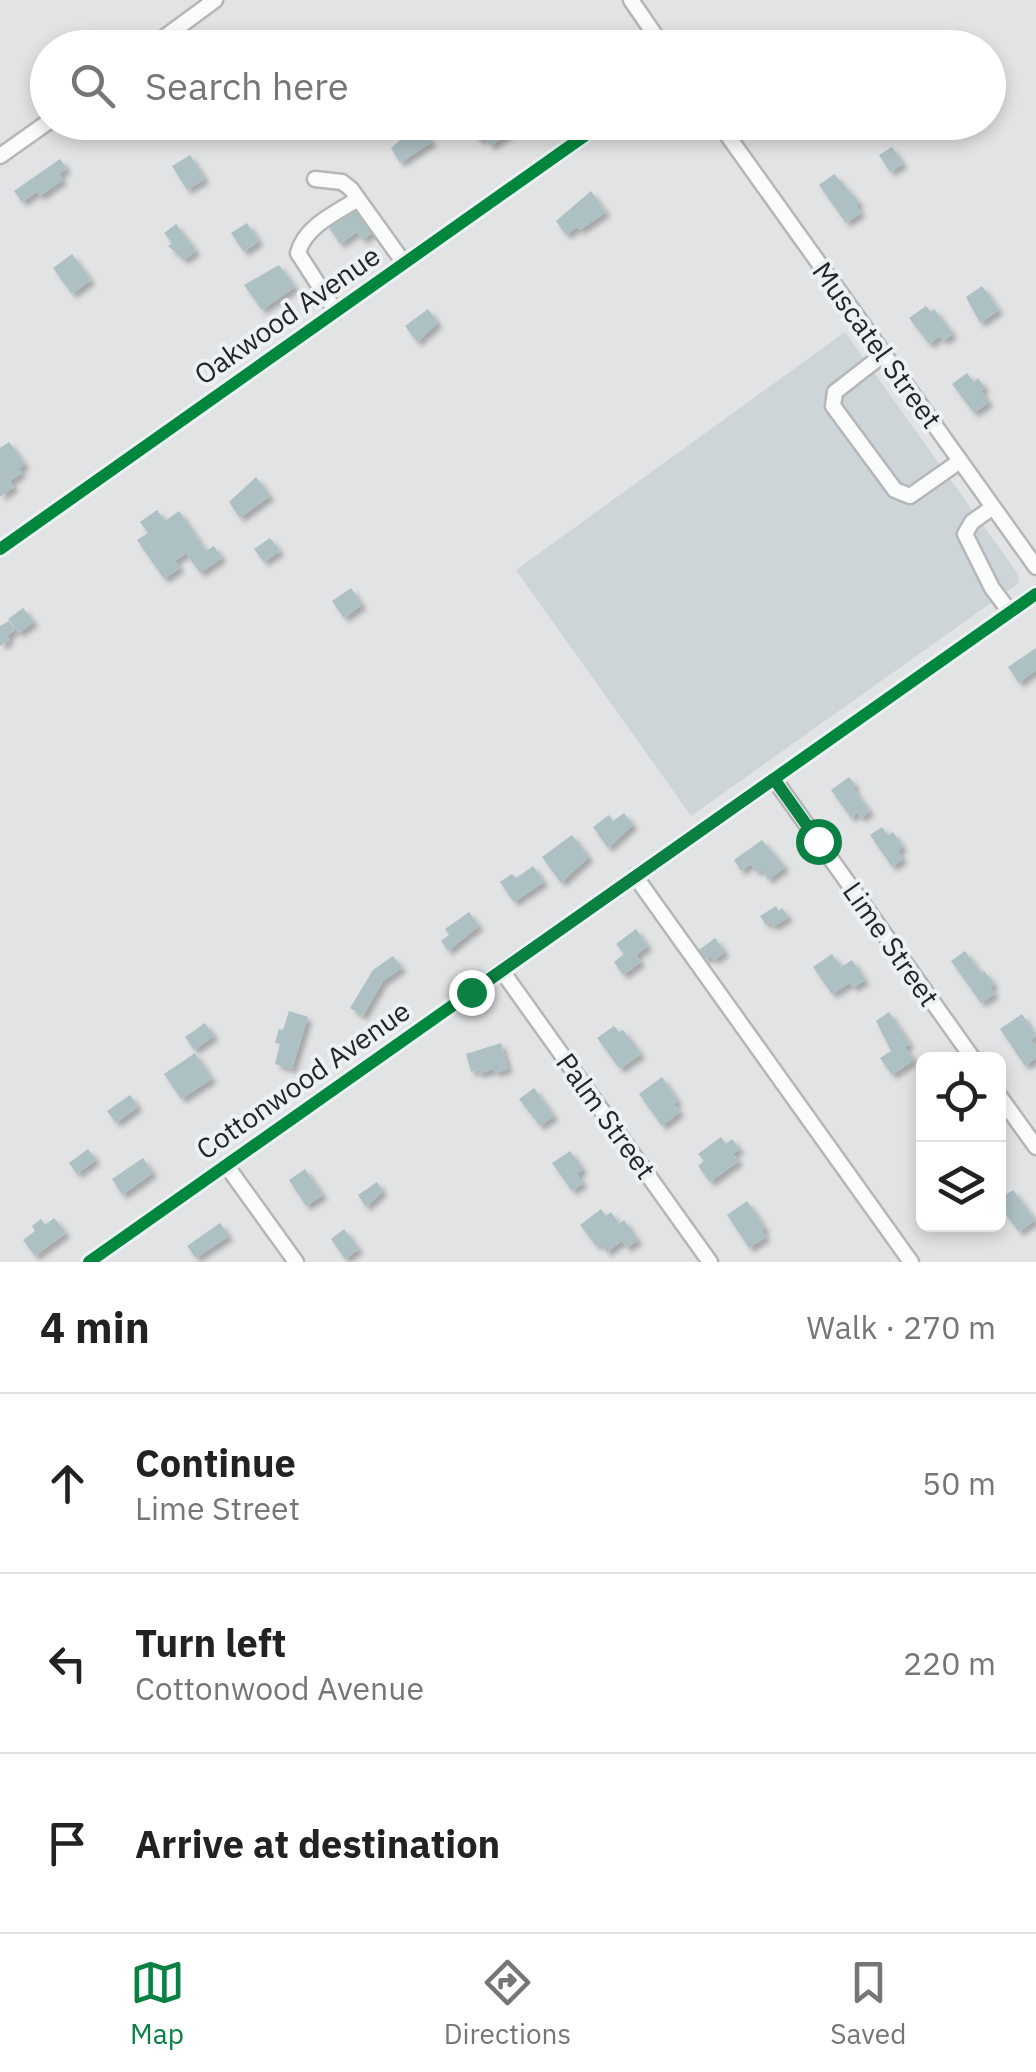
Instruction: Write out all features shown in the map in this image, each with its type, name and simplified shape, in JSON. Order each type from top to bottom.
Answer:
[{"type":"street","points":[[175,30],[216,0]]},
{"type":"street","points":[[631,0],[652,30]]},
{"type":"street","points":[[0,156],[30,135]]},
{"type":"street","name":"Oakwood Avenue","points":[[0,549],[579,140]]},
{"type":"street","name":"Muscatel Street","points":[[731,140],[1036,568]]},
{"type":"street","points":[[315,179],[342,182],[404,264]]},
{"type":"street","points":[[336,312],[298,252],[308,232],[358,199]]},
{"type":"street","points":[[884,354],[846,380],[835,392],[833,406],[902,496],[910,496],[960,461]]},
{"type":"street","points":[[993,507],[972,522],[965,534],[992,588],[1010,612]]},
{"type":"street","name":"Cottonwood Avenue","points":[[90,1262],[1036,594]]},
{"type":"street","name":"Lime Street","points":[[774,779],[968,1052]]},
{"type":"street","points":[[636,876],[912,1262]]},
{"type":"street","name":"Palm Street","points":[[502,970],[710,1262]]},
{"type":"street","points":[[1006,1105],[1036,1147]]},
{"type":"street","points":[[226,1164],[296,1262]]},
{"type":"shaded area","points":[[845,332],[1018,574],[1019,583],[691,816],[516,570]]},
{"type":"building","points":[[400,140],[432,142],[400,163],[391,148]]},
{"type":"building","points":[[892,147],[903,164],[890,172],[879,155]]},
{"type":"building","points":[[190,155],[205,179],[187,190],[172,166]]},
{"type":"building","points":[[60,159],[67,169],[59,174],[63,180],[40,196],[37,192],[22,202],[14,191]]},
{"type":"building","points":[[834,174],[860,203],[856,205],[861,213],[846,223],[819,185]]},
{"type":"building","points":[[591,191],[606,212],[566,235],[556,221]]},
{"type":"building","points":[[353,204],[377,230],[362,240],[357,232],[340,244],[326,223]]},
{"type":"building","points":[[247,223],[259,241],[244,252],[231,233]]},
{"type":"building","points":[[176,224],[196,251],[184,260],[168,246],[172,243],[164,233]]},
{"type":"building","points":[[72,254],[91,280],[72,294],[53,268]]},
{"type":"building","points":[[279,265],[295,287],[262,310],[244,285]]},
{"type":"building","points":[[982,286],[999,310],[980,323],[966,297]]},
{"type":"building","points":[[926,306],[931,312],[934,309],[953,334],[943,341],[940,336],[929,344],[909,318]]},
{"type":"building","points":[[428,309],[438,323],[417,342],[405,326]]},
{"type":"building","points":[[967,373],[974,382],[978,378],[989,402],[974,413],[952,384]]},
{"type":"building","points":[[9,442],[25,464],[19,469],[22,473],[10,481],[14,487],[0,497],[0,448]]},
{"type":"building","points":[[256,477],[270,496],[240,518],[229,502]]},
{"type":"building","points":[[157,510],[165,521],[179,511],[206,551],[214,546],[222,558],[200,573],[186,553],[175,561],[180,568],[164,579],[137,540],[148,533],[140,522]]},
{"type":"building","points":[[270,538],[280,551],[264,562],[254,549]]},
{"type":"building","points":[[351,588],[362,605],[344,618],[332,601]]},
{"type":"building","points":[[23,608],[34,622],[19,633],[8,619]]},
{"type":"building","points":[[9,621],[15,630],[7,636],[10,640],[0,646],[0,626]]},
{"type":"building","points":[[1036,648],[1036,670],[1019,683],[1008,667]]},
{"type":"building","points":[[849,777],[870,811],[861,818],[857,813],[851,818],[831,790]]},
{"type":"building","points":[[624,813],[633,825],[608,848],[593,827],[609,815],[613,821]]},
{"type":"building","points":[[882,827],[888,836],[893,832],[903,847],[898,851],[903,859],[892,867],[870,835]]},
{"type":"building","points":[[572,835],[589,857],[561,883],[542,857]]},
{"type":"building","points":[[762,840],[785,867],[768,880],[761,869],[756,872],[751,864],[741,871],[734,860]]},
{"type":"building","points":[[533,866],[544,882],[514,902],[500,882],[512,874],[516,878]]},
{"type":"building","points":[[776,906],[789,917],[773,927],[770,922],[766,925],[760,916]]},
{"type":"building","points":[[469,912],[479,926],[448,951],[441,941],[449,935],[445,929]]},
{"type":"building","points":[[636,929],[648,946],[636,955],[641,962],[623,975],[614,962],[624,954],[616,944]]},
{"type":"building","points":[[715,938],[725,952],[714,960],[710,956],[705,960],[699,950]]},
{"type":"building","points":[[965,951],[994,984],[990,987],[995,994],[981,1003],[951,961]]},
{"type":"building","points":[[832,954],[841,967],[852,960],[865,980],[853,988],[850,983],[832,994],[813,967]]},
{"type":"building","points":[[393,956],[402,968],[383,981],[363,1016],[350,1008],[373,970]]},
{"type":"building","points":[[289,1011],[308,1017],[292,1069],[275,1064],[280,1044],[275,1043]]},
{"type":"building","points":[[889,1012],[910,1044],[905,1047],[914,1060],[892,1075],[880,1058],[891,1051],[876,1021]]},
{"type":"building","points":[[1022,1014],[1036,1036],[1031,1040],[1036,1058],[1025,1066],[1000,1029]]},
{"type":"building","points":[[205,1023],[214,1036],[194,1050],[185,1037]]},
{"type":"building","points":[[614,1026],[619,1032],[623,1030],[641,1054],[620,1069],[597,1038]]},
{"type":"building","points":[[501,1043],[508,1069],[471,1072],[466,1054]]},
{"type":"building","points":[[195,1053],[212,1079],[181,1099],[164,1074]]},
{"type":"building","points":[[662,1077],[678,1101],[674,1104],[680,1112],[662,1126],[639,1094]]},
{"type":"building","points":[[534,1088],[554,1116],[540,1126],[519,1099]]},
{"type":"building","points":[[130,1095],[138,1107],[116,1123],[107,1111]]},
{"type":"building","points":[[721,1137],[726,1144],[732,1139],[740,1149],[733,1154],[739,1161],[710,1182],[698,1166],[704,1161],[698,1154]]},
{"type":"building","points":[[88,1149],[96,1160],[77,1174],[69,1163]]},
{"type":"building","points":[[570,1151],[583,1169],[577,1174],[583,1183],[572,1191],[552,1163]]},
{"type":"building","points":[[143,1158],[153,1173],[122,1195],[112,1179]]},
{"type":"building","points":[[305,1169],[323,1195],[306,1206],[289,1180]]},
{"type":"building","points":[[377,1182],[383,1191],[366,1207],[358,1195]]},
{"type":"building","points":[[1013,1190],[1035,1220],[1019,1232],[1006,1215],[1006,1195]]},
{"type":"building","points":[[747,1201],[765,1228],[762,1231],[766,1237],[749,1248],[727,1215]]},
{"type":"building","points":[[601,1209],[606,1216],[611,1212],[619,1224],[624,1220],[638,1240],[627,1248],[622,1241],[607,1252],[600,1243],[596,1246],[580,1225]]},
{"type":"building","points":[[54,1218],[66,1233],[35,1256],[23,1240],[35,1231],[32,1226],[41,1219],[45,1225]]},
{"type":"building","points":[[220,1223],[229,1236],[196,1258],[187,1246]]},
{"type":"building","points":[[344,1229],[359,1249],[345,1259],[331,1239]]},
{"type":"cycle path","points":[[0,549],[579,140]]},
{"type":"cycle path","points":[[89,1262],[1036,594]]},
{"type":"route","points":[[471,992],[774,779],[818,841]]}]
